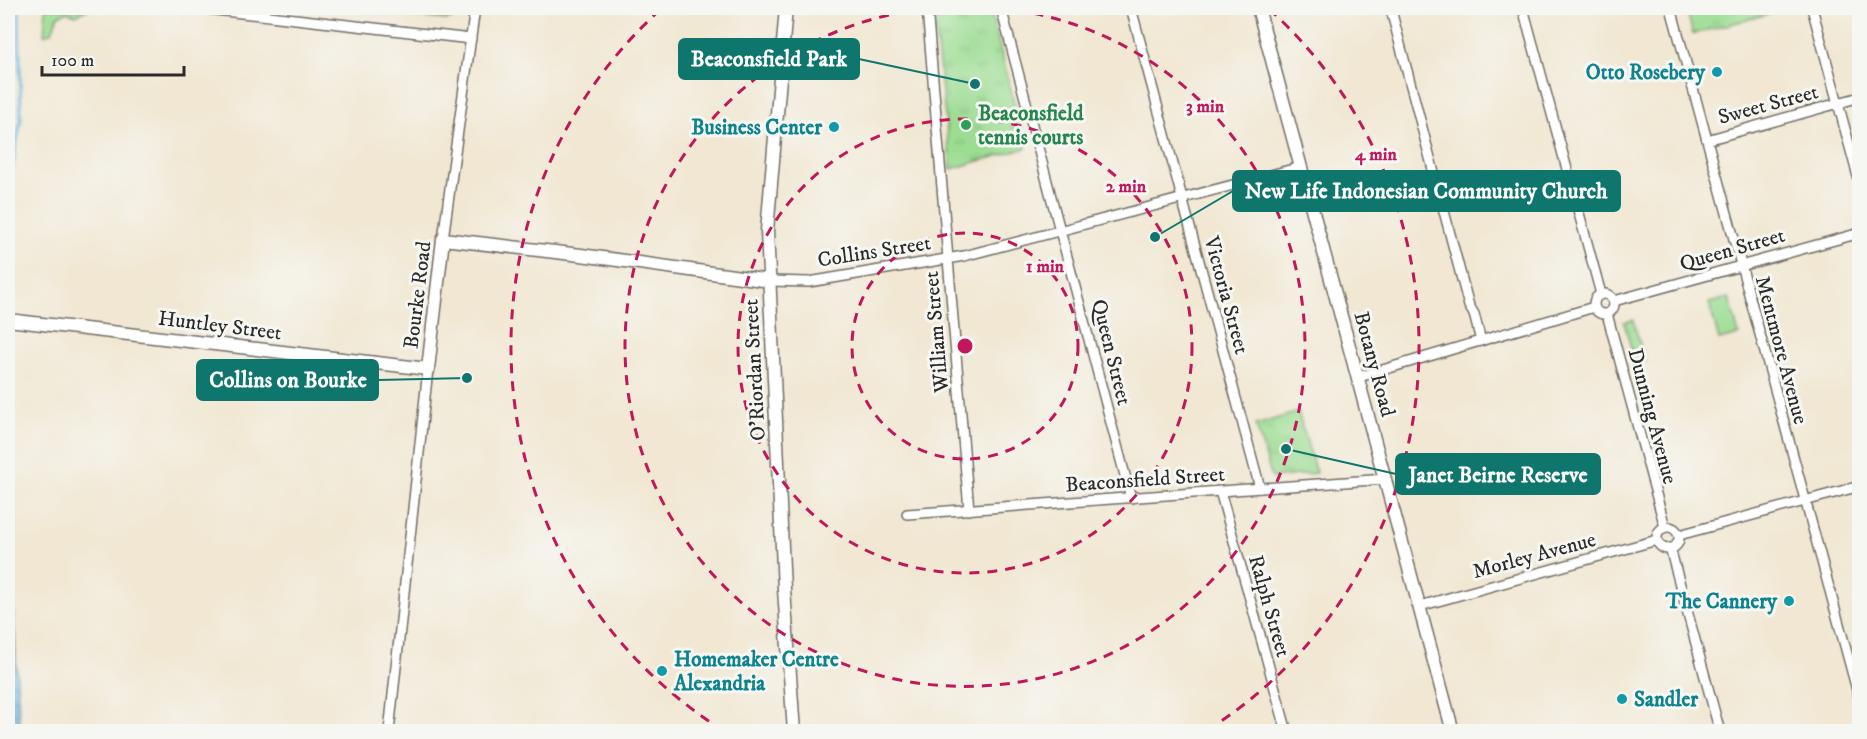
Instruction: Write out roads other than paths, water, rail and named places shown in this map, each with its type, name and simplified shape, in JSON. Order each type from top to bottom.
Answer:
[{"type":"main road","name":"O'Riordan Street","points":[[786,8],[767,223],[784,589],[794,732]]},
{"type":"main road","name":"Botany Road","points":[[1258,8],[1453,732]]},
{"type":"main road","name":"Collins Street","points":[[443,240],[581,255],[770,281]]},
{"type":"main road","name":"Bourke Road","points":[[428,369],[443,240]]},
{"type":"main road","name":"Huntley Street","points":[[8,320],[428,369]]},
{"type":"street","points":[[198,8],[471,39]]},
{"type":"street","name":"Bourke Road","points":[[443,240],[475,8]]},
{"type":"street","name":"William Street","points":[[927,8],[969,510]]},
{"type":"street","name":"Queen Street","points":[[1001,8],[1062,230],[1131,498]]},
{"type":"street","name":"Victoria Street","points":[[1131,8],[1260,488]]},
{"type":"street","points":[[1523,8],[1601,294]]},
{"type":"street","name":"Mentmore Avenue","points":[[1671,8],[1860,701]]},
{"type":"street","points":[[1812,8],[1860,184]]},
{"type":"street","points":[[1391,10],[1469,306],[1474,314],[1481,341]]},
{"type":"street","name":"Sweet Street","points":[[1707,140],[1860,98]]},
{"type":"street","name":"Collins Street","points":[[770,281],[808,282],[1005,248],[1062,230],[1301,166]]},
{"type":"street","name":"Queen Street","points":[[1614,301],[1860,233]]},
{"type":"street","points":[[1601,294],[1611,296],[1614,301],[1613,309],[1607,314],[1600,314],[1594,307],[1595,299],[1601,294]]},
{"type":"street","points":[[1359,378],[1594,307]]},
{"type":"street","name":"Dunning Avenue","points":[[1607,314],[1665,527]]},
{"type":"street","name":"Bourke Road","points":[[388,732],[428,369]]},
{"type":"street","name":"Beaconsfield Street","points":[[907,514],[1386,479]]},
{"type":"street","points":[[1678,535],[1860,486]]},
{"type":"street","name":"Ralph Street","points":[[1220,491],[1287,732]]},
{"type":"street","points":[[1665,527],[1675,529],[1678,535],[1677,543],[1671,548],[1662,547],[1657,540],[1659,532],[1665,527]]},
{"type":"street","name":"Morley Avenue","points":[[1420,606],[1657,540]]},
{"type":"street","points":[[1671,548],[1720,732]]},
{"type":"water","points":[[8,512],[14,513],[12,589],[20,731],[8,731]]},
{"type":"waterway","points":[[8,193],[21,118],[19,8]]},
{"type":"place","name":"Otto Rosebery","points":[[1717,72]]},
{"type":"place","name":"Beaconsfield Park","points":[[975,84]]},
{"type":"place","name":"Beaconsfield tennis courts","points":[[966,125]]},
{"type":"place","name":"Business Center","points":[[834,127]]},
{"type":"place","name":"New Life Indonesian Community Church","points":[[1155,237]]},
{"type":"place","name":"Collins on Bourke","points":[[467,378]]},
{"type":"place","name":"Janet Beirne Reserve","points":[[1286,449]]},
{"type":"place","name":"The Cannery","points":[[1789,601]]},
{"type":"place","name":"Homemaker Centre Alexandria","points":[[662,671]]},
{"type":"place","name":"Sandler","points":[[1622,699]]}]
